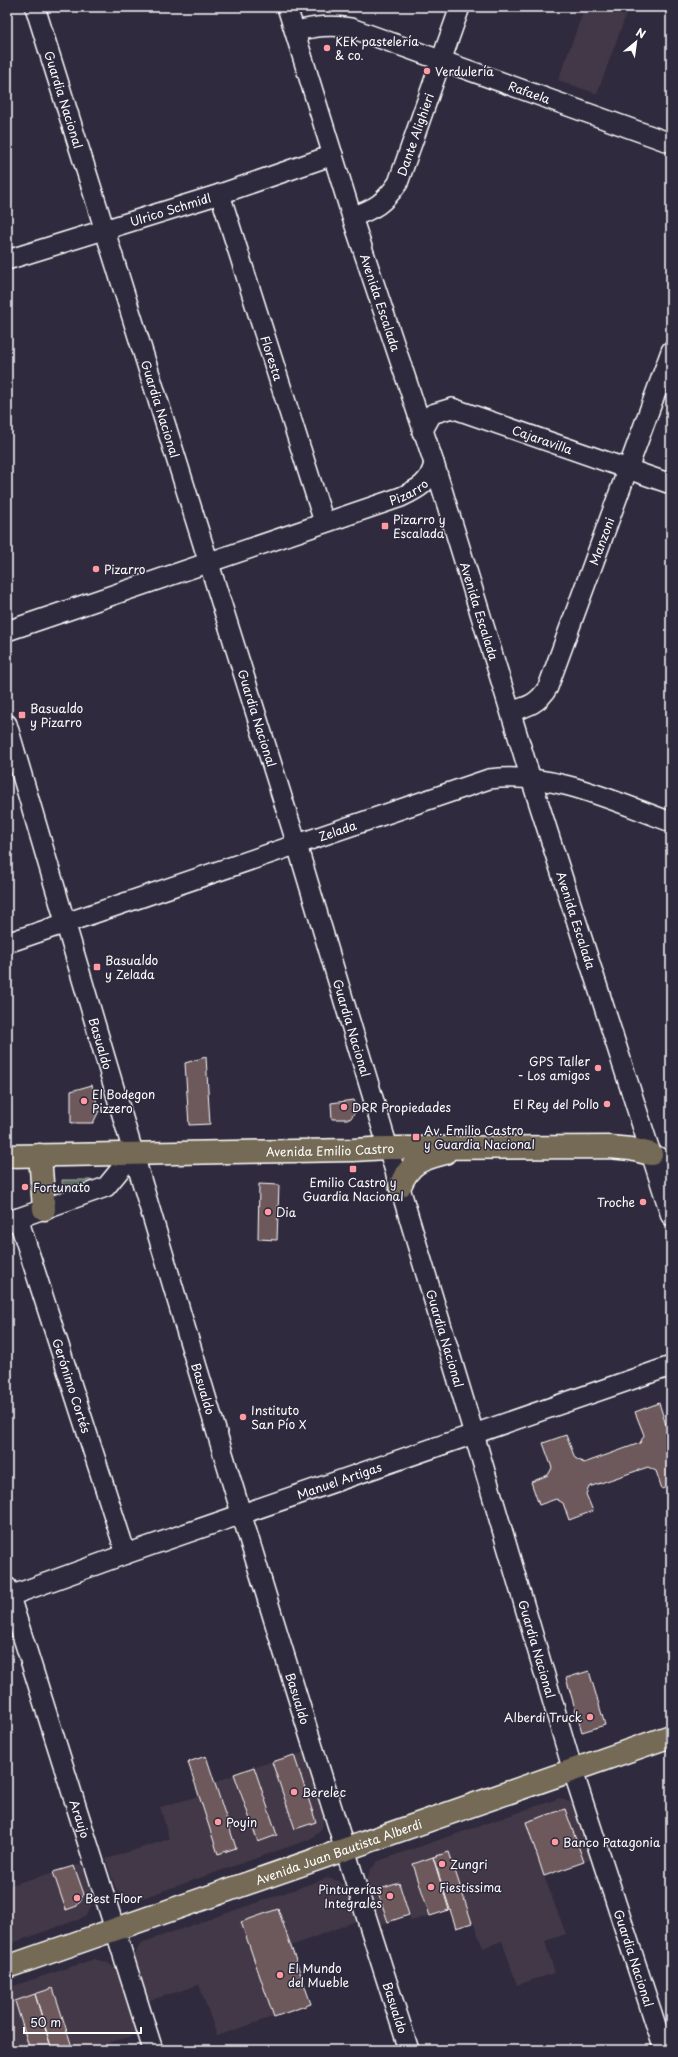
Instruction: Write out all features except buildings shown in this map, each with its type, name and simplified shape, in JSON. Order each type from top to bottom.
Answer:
[{"type":"main road","name":"Avenida Emilio Castro","points":[[7,1156],[353,1150],[388,1148],[609,1147],[631,1149],[661,1158]]},
{"type":"main road","points":[[400,1186],[405,1173],[420,1161],[464,1148]]},
{"type":"main road","points":[[40,1155],[44,1209]]},
{"type":"main road","name":"Avenida Juan Bautista Alberdi","points":[[7,1967],[671,1736]]},
{"type":"street","name":"Guardia Nacional","points":[[35,7],[103,229],[297,845],[474,1434],[573,1771],[664,2050]]},
{"type":"street","name":"Avenida Escalada","points":[[287,7],[352,217],[422,432],[434,463],[531,778],[661,1158],[671,1216]]},
{"type":"street","name":"Dante Alighieri","points":[[352,217],[372,209],[387,199],[398,182],[460,7]]},
{"type":"street","name":"Rafaela","points":[[295,31],[318,26],[335,25],[351,28],[440,61],[671,142]]},
{"type":"street","name":"Ulrico Schmidl","points":[[7,260],[220,194],[333,155]]},
{"type":"street","name":"Floresta","points":[[220,194],[324,522]]},
{"type":"street","name":"Manzoni","points":[[510,711],[535,703],[548,687],[671,351]]},
{"type":"street","name":"Cajaravilla","points":[[422,432],[432,414],[452,408],[671,484]]},
{"type":"street","name":"Pizarro","points":[[7,631],[209,563],[324,522],[384,504],[419,489],[428,479],[434,463]]},
{"type":"street","name":"Basualdo","points":[[7,724],[133,1154],[344,1850],[409,2050]]},
{"type":"street","name":"Zelada","points":[[7,943],[489,779],[511,776],[531,778],[583,790],[671,822]]},
{"type":"street","points":[[12,1220],[106,1187],[133,1154]]},
{"type":"street","name":"Gerónimo Cortés","points":[[12,1220],[126,1554]]},
{"type":"street","name":"Manuel Artigas","points":[[8,1593],[243,1515],[671,1366]]},
{"type":"street","name":"Araujo","points":[[8,1593],[153,2050]]},
{"type":"shaded area","points":[[585,7],[629,7],[597,94],[558,80]]},
{"type":"shaded area","points":[[306,1752],[324,1814],[322,1828],[315,1836],[308,1840],[137,1900],[126,1898],[116,1889],[106,1859],[169,1839],[160,1807],[199,1796],[188,1762],[206,1756],[215,1782],[254,1767]]},
{"type":"shaded area","points":[[560,1798],[572,1803],[576,1808],[592,1859],[544,1876],[566,1934],[545,1941],[555,1973],[517,1985],[502,1941],[483,1948],[473,1922],[456,1928],[449,1910],[411,1921],[409,1915],[380,1925],[368,1889],[367,1880],[370,1870],[378,1861]]},
{"type":"shaded area","points":[[82,1864],[93,1898],[91,1908],[86,1915],[80,1919],[7,1945],[7,1886]]},
{"type":"shaded area","points":[[327,1878],[338,1881],[347,1888],[359,1920],[291,1946],[311,2004],[217,2036],[199,1985],[148,2001],[135,1957],[141,1943]]},
{"type":"shaded area","points":[[94,1959],[107,1962],[119,1972],[140,2034],[82,2050],[7,2050],[7,1988]]},
{"type":"green space","points":[[62,1180],[91,1180],[91,1182],[63,1190]]},
{"type":"place","name":"KEK pastelería & co.","points":[[327,48]]},
{"type":"place","name":"Verdulería","points":[[427,71]]},
{"type":"place","name":"Pizarro y Escalada","points":[[385,526]]},
{"type":"place","name":"Pizarro","points":[[96,569]]},
{"type":"place","name":"Basualdo y Pizarro","points":[[22,715]]},
{"type":"place","name":"Basualdo y Zelada","points":[[97,967]]},
{"type":"place","name":"GPS Taller - Los amigos","points":[[598,1068]]},
{"type":"place","name":"El Bodegon Pizzero","points":[[84,1101]]},
{"type":"place","name":"El Rey del Pollo","points":[[607,1104]]},
{"type":"place","name":"DRR Propiedades","points":[[344,1107]]},
{"type":"place","name":"Av. Emilio Castro y Guardia Nacional","points":[[416,1137]]},
{"type":"place","name":"Emilio Castro y Guardia Nacional","points":[[353,1169]]},
{"type":"place","name":"Fortunato","points":[[25,1187]]},
{"type":"place","name":"Troche","points":[[643,1202]]},
{"type":"place","name":"Dia","points":[[268,1212]]},
{"type":"place","name":"Instituto San Pío X","points":[[243,1417]]},
{"type":"place","name":"Alberdi Truck","points":[[590,1717]]},
{"type":"place","name":"Berelec","points":[[294,1792]]},
{"type":"place","name":"Poyin","points":[[218,1822]]},
{"type":"place","name":"Banco Patagonia","points":[[555,1842]]},
{"type":"place","name":"Zungri","points":[[442,1864]]},
{"type":"place","name":"Fiestissima","points":[[431,1887]]},
{"type":"place","name":"Pinturerías Integrales","points":[[390,1896]]},
{"type":"place","name":"Best Floor","points":[[77,1898]]},
{"type":"place","name":"El Mundo del Mueble","points":[[280,1975]]}]
